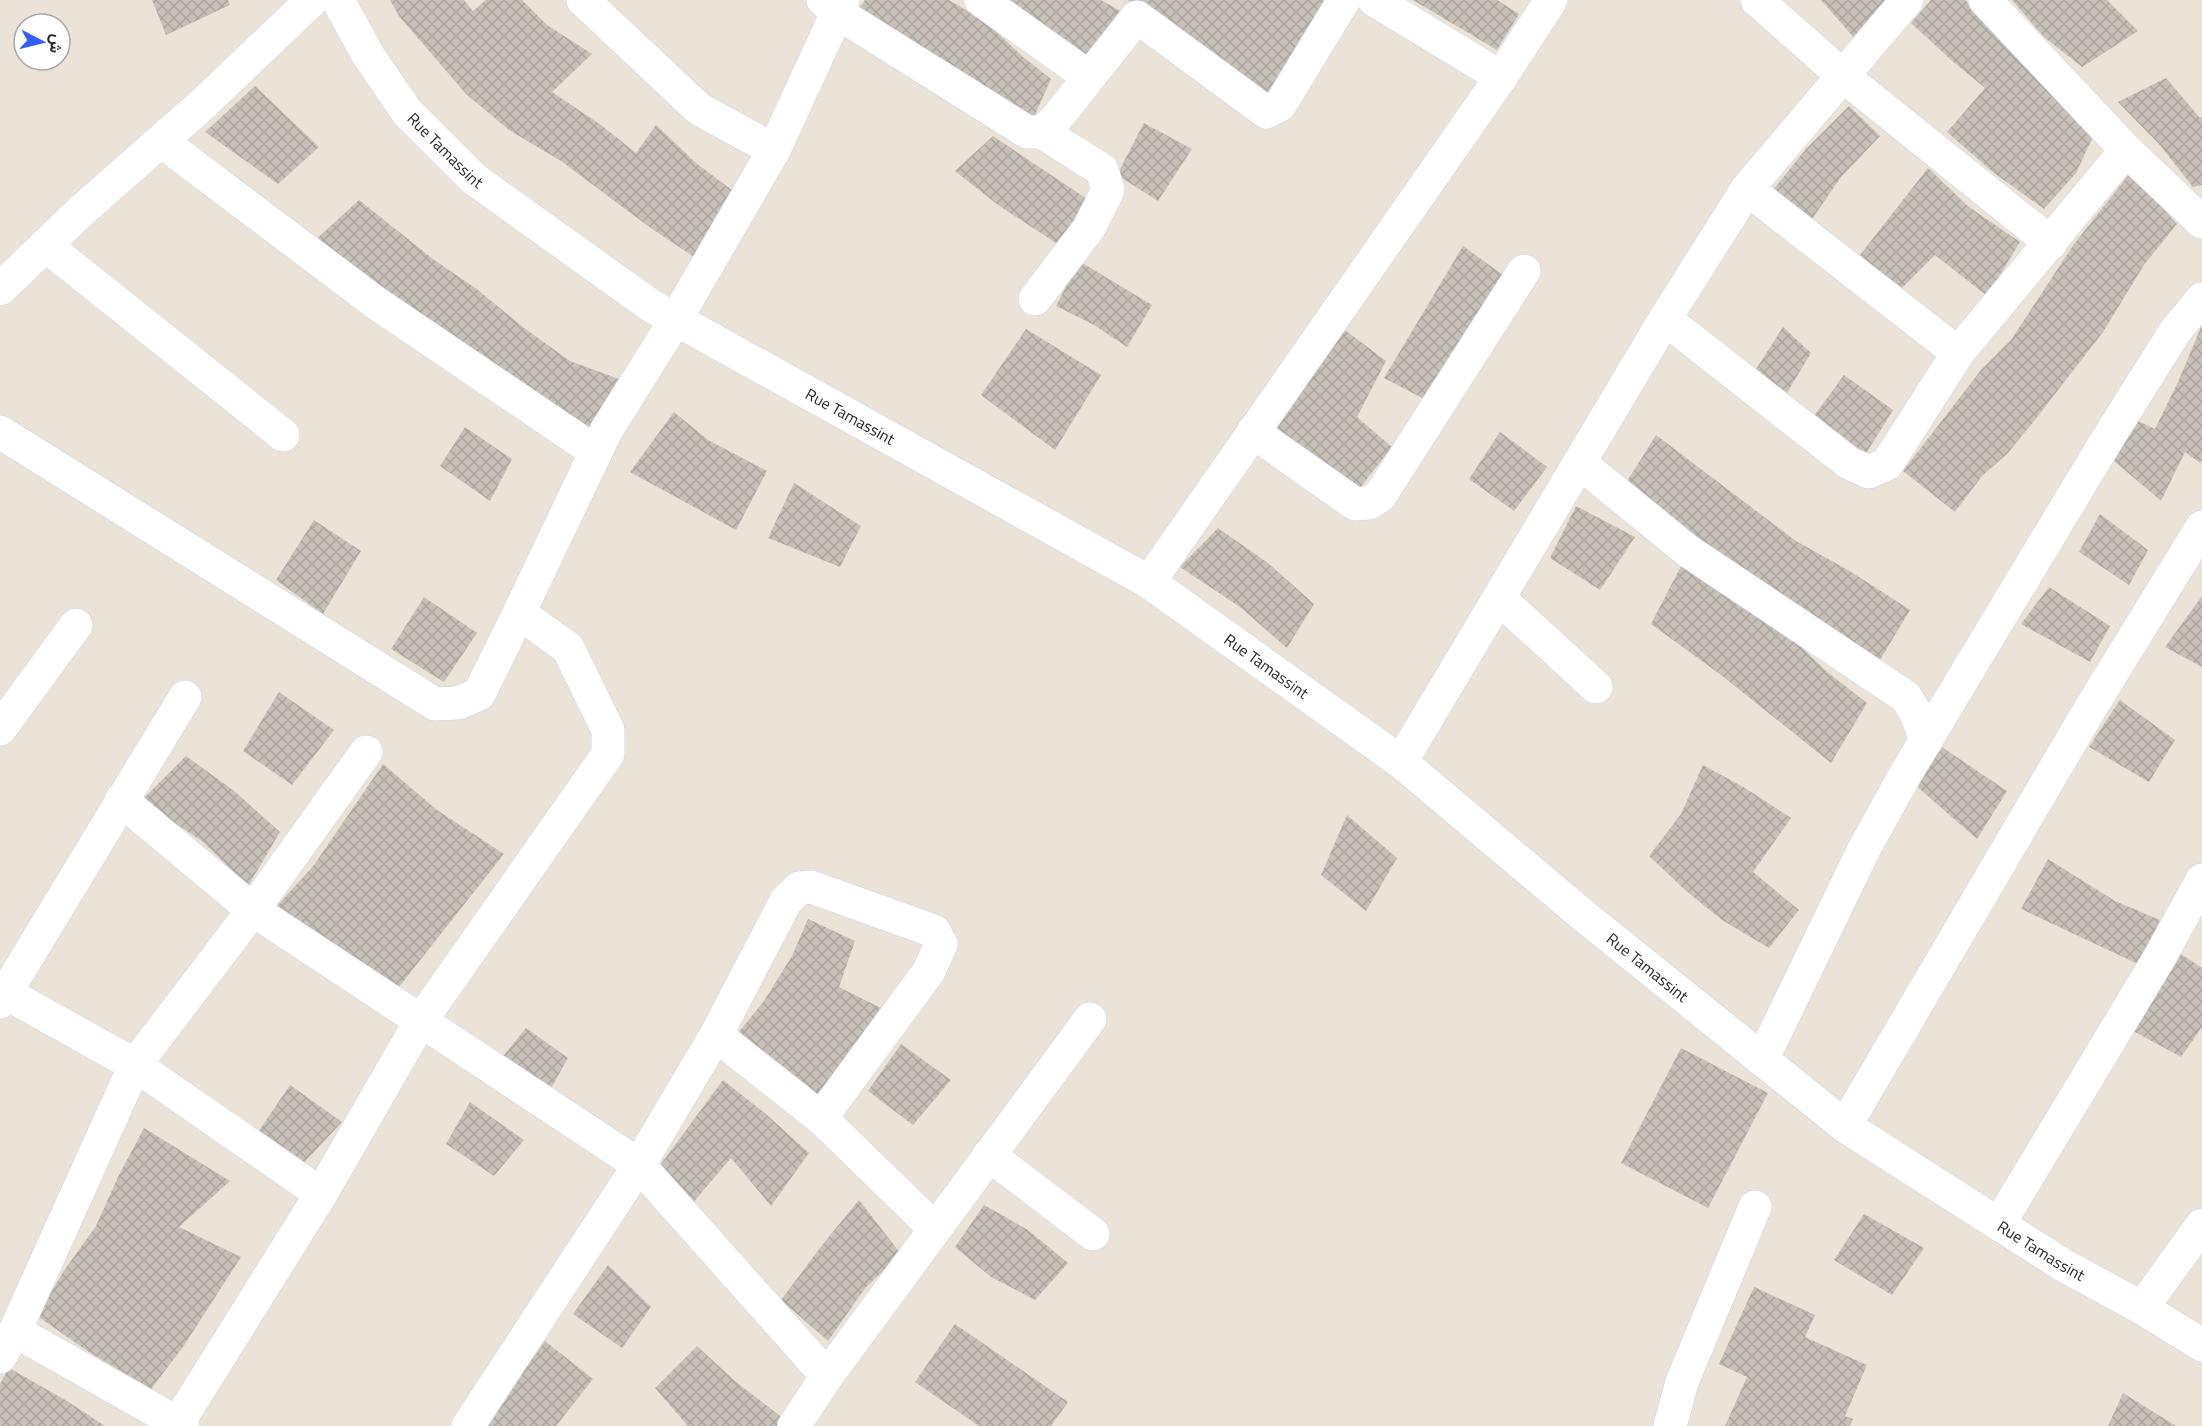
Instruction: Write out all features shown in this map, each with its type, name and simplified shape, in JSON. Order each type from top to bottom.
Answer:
[{"type":"street","points":[[0,289],[45,245],[205,102],[312,0]]},
{"type":"street","name":"Rue Tamassint","points":[[338,0],[368,55],[407,112],[474,179],[650,305],[1149,582],[1401,762],[1584,916],[1845,1126],[2063,1265],[2142,1308],[2202,1345]]},
{"type":"street","points":[[583,0],[699,109],[774,150]]},
{"type":"street","points":[[981,0],[1089,77]]},
{"type":"street","points":[[1042,132],[1056,119],[1089,77],[1127,9],[1266,112],[1280,105],[1344,0]]},
{"type":"street","points":[[1374,0],[1501,77]]},
{"type":"street","points":[[1149,582],[1501,77],[1551,0]]},
{"type":"street","points":[[1757,0],[1843,76],[2051,243]]},
{"type":"street","points":[[1401,762],[1665,320],[1747,189],[1907,0]]},
{"type":"street","points":[[1985,0],[2126,150],[2202,222]]},
{"type":"street","points":[[0,432],[435,704],[458,703],[479,694],[606,431],[676,319],[774,150],[834,4],[1027,132],[1042,132],[1102,170],[1108,190],[1089,228],[1035,299]]},
{"type":"street","points":[[161,141],[376,303],[596,452]]},
{"type":"street","points":[[1665,320],[1849,464],[1869,472],[1887,464],[1958,353],[2126,150]]},
{"type":"street","points":[[1747,189],[1958,353]]},
{"type":"street","points":[[45,245],[283,435]]},
{"type":"street","points":[[1253,432],[1355,504],[1369,503],[1380,496],[1524,271]]},
{"type":"street","points":[[1762,1060],[1864,849],[1926,741],[2108,438],[2176,330],[2202,299]]},
{"type":"street","points":[[1580,463],[1689,551],[1906,696],[1917,715],[1926,741]]},
{"type":"street","points":[[1845,1126],[2084,719],[2202,527]]},
{"type":"street","points":[[1499,598],[1596,687]]},
{"type":"street","points":[[366,752],[253,910],[135,1065],[8,1344],[179,1425],[321,1194],[420,1022],[608,754],[608,730],[568,648],[519,613]]},
{"type":"street","points":[[0,729],[76,625]]},
{"type":"street","points":[[185,697],[2,995],[135,1065],[321,1194]]},
{"type":"street","points":[[121,800],[253,910],[639,1165],[827,1376]]},
{"type":"street","points":[[1999,1224],[2161,955],[2202,880]]},
{"type":"street","points":[[468,1426],[639,1165],[716,1035],[786,902],[800,888],[811,887],[934,931],[941,944],[929,971],[821,1118]]},
{"type":"street","points":[[794,1426],[827,1376],[1090,1019]]},
{"type":"street","points":[[716,1035],[821,1118],[935,1229]]},
{"type":"street","points":[[989,1155],[1093,1233]]},
{"type":"street","points":[[1670,1426],[1682,1382],[1755,1207]]},
{"type":"street","points":[[2142,1308],[2202,1225]]},
{"type":"building","points":[[152,0],[228,0],[230,5],[166,35]]},
{"type":"building","points":[[390,0],[464,0],[473,11],[486,0],[522,0],[547,25],[592,54],[552,92],[601,125],[636,153],[656,125],[696,163],[741,197],[694,257],[561,161],[509,130],[466,94],[399,16]]},
{"type":"building","points":[[865,0],[949,0],[986,22],[1022,56],[1051,79],[1030,126],[856,12]]},
{"type":"building","points":[[1008,0],[1101,0],[1120,11],[1083,61]]},
{"type":"building","points":[[1128,0],[1323,0],[1332,6],[1265,98]]},
{"type":"building","points":[[1413,0],[1497,0],[1519,14],[1497,50]]},
{"type":"building","points":[[1821,0],[1888,0],[1856,40]]},
{"type":"building","points":[[1931,0],[1965,0],[2097,128],[2076,173],[2044,209],[1994,173],[1947,132],[1985,88],[1911,23]]},
{"type":"building","points":[[2012,0],[2107,0],[2138,31],[2082,67],[2044,37]]},
{"type":"building","points":[[2166,78],[2200,118],[2202,117],[2202,185],[2193,187],[2159,144],[2118,102]]},
{"type":"building","points":[[255,86],[319,147],[278,184],[205,132]]},
{"type":"building","points":[[1849,106],[1880,136],[1841,177],[1806,228],[1765,200],[1806,149]]},
{"type":"building","points":[[1144,123],[1192,149],[1158,201],[1117,175]]},
{"type":"building","points":[[993,136],[1090,201],[1062,247],[998,205],[955,171]]},
{"type":"building","points":[[1928,168],[1969,207],[2020,242],[1987,296],[1935,255],[1896,294],[1856,260]]},
{"type":"building","points":[[2131,172],[2177,224],[2144,265],[2103,332],[2008,453],[1982,476],[1955,512],[1903,471],[1981,370],[2011,340],[2074,244]]},
{"type":"building","points":[[359,200],[433,259],[478,290],[524,328],[570,361],[627,382],[587,441],[312,243]]},
{"type":"building","points":[[1463,246],[1507,278],[1424,399],[1384,378]]},
{"type":"building","points":[[1079,261],[1152,305],[1127,347],[1094,325],[1056,306]]},
{"type":"building","points":[[2202,325],[2202,460],[2200,463],[2185,452],[2161,501],[2113,460],[2136,420],[2155,429]]},
{"type":"building","points":[[1341,327],[1386,361],[1357,417],[1392,447],[1356,493],[1271,437]]},
{"type":"building","points":[[1783,327],[1811,353],[1785,396],[1751,377]]},
{"type":"building","points":[[1026,329],[1101,375],[1055,450],[981,395]]},
{"type":"building","points":[[1844,375],[1893,410],[1862,460],[1811,420]]},
{"type":"building","points":[[674,412],[708,440],[767,471],[736,530],[630,472]]},
{"type":"building","points":[[465,427],[512,459],[490,501],[440,466]]},
{"type":"building","points":[[1500,432],[1547,467],[1514,511],[1469,479]]},
{"type":"building","points":[[1656,435],[1796,541],[1853,573],[1910,610],[1877,665],[1717,553],[1626,483]]},
{"type":"building","points":[[794,483],[861,526],[840,567],[768,538]]},
{"type":"building","points":[[1576,506],[1635,537],[1600,590],[1550,558]]},
{"type":"building","points":[[2100,514],[2148,550],[2129,585],[2079,552]]},
{"type":"building","points":[[314,520],[361,551],[323,614],[276,580]]},
{"type":"building","points":[[1218,528],[1268,563],[1314,604],[1287,648],[1240,607],[1180,567]]},
{"type":"building","points":[[1681,566],[1720,589],[1797,643],[1826,671],[1867,703],[1831,763],[1721,675],[1651,624]]},
{"type":"building","points":[[2049,587],[2110,626],[2090,662],[2021,624]]},
{"type":"building","points":[[2202,596],[2202,667],[2165,647]]},
{"type":"building","points":[[424,597],[477,633],[444,682],[391,649]]},
{"type":"building","points":[[279,692],[334,730],[292,785],[243,751]]},
{"type":"building","points":[[2120,700],[2175,740],[2149,782],[2089,747]]},
{"type":"building","points":[[1933,741],[2007,791],[1977,839],[1906,777]]},
{"type":"building","points":[[186,756],[233,790],[280,832],[248,886],[202,841],[141,801]]},
{"type":"building","points":[[383,764],[437,810],[504,854],[395,992],[277,906],[314,865]]},
{"type":"building","points":[[1703,765],[1745,788],[1791,818],[1753,872],[1799,910],[1769,948],[1722,920],[1685,890],[1649,856],[1681,814]]},
{"type":"building","points":[[1347,815],[1397,858],[1366,911],[1321,875]]},
{"type":"building","points":[[2048,859],[2115,901],[2160,920],[2138,964],[2021,909]]},
{"type":"building","points":[[808,919],[855,941],[839,987],[881,1008],[821,1100],[738,1033],[764,1001],[792,956]]},
{"type":"building","points":[[2175,950],[2202,968],[2202,1027],[2181,1057],[2126,1027]]},
{"type":"building","points":[[526,1028],[568,1058],[545,1099],[496,1065]]},
{"type":"building","points":[[901,1044],[951,1080],[913,1125],[868,1091]]},
{"type":"building","points":[[1681,1048],[1768,1093],[1708,1208],[1621,1163]]},
{"type":"building","points":[[723,1080],[809,1153],[771,1206],[731,1158],[691,1205],[655,1172]]},
{"type":"building","points":[[290,1085],[342,1122],[297,1170],[254,1138]]},
{"type":"building","points":[[470,1102],[524,1140],[494,1176],[446,1144]]},
{"type":"building","points":[[144,1128],[230,1181],[179,1227],[241,1257],[183,1347],[151,1389],[89,1352],[37,1316],[63,1272],[96,1226]]},
{"type":"building","points":[[859,1200],[901,1254],[866,1287],[828,1341],[781,1300]]},
{"type":"building","points":[[984,1205],[1028,1230],[1068,1263],[1035,1300],[991,1277],[955,1247]]},
{"type":"building","points":[[1864,1214],[1924,1248],[1892,1295],[1834,1260]]},
{"type":"building","points":[[608,1265],[651,1307],[622,1348],[573,1314]]},
{"type":"building","points":[[1754,1287],[1815,1315],[1805,1337],[1867,1365],[1845,1416],[1853,1419],[1850,1426],[1725,1426],[1747,1377],[1719,1364]]},
{"type":"building","points":[[955,1324],[1068,1402],[1051,1426],[979,1426],[915,1382]]},
{"type":"building","points":[[545,1341],[593,1379],[556,1426],[484,1426]]},
{"type":"building","points":[[697,1346],[736,1382],[784,1419],[778,1426],[688,1426],[655,1388]]},
{"type":"building","points":[[9,1368],[105,1426],[0,1426],[0,1384]]},
{"type":"building","points":[[2123,1393],[2176,1426],[2108,1426]]}]
